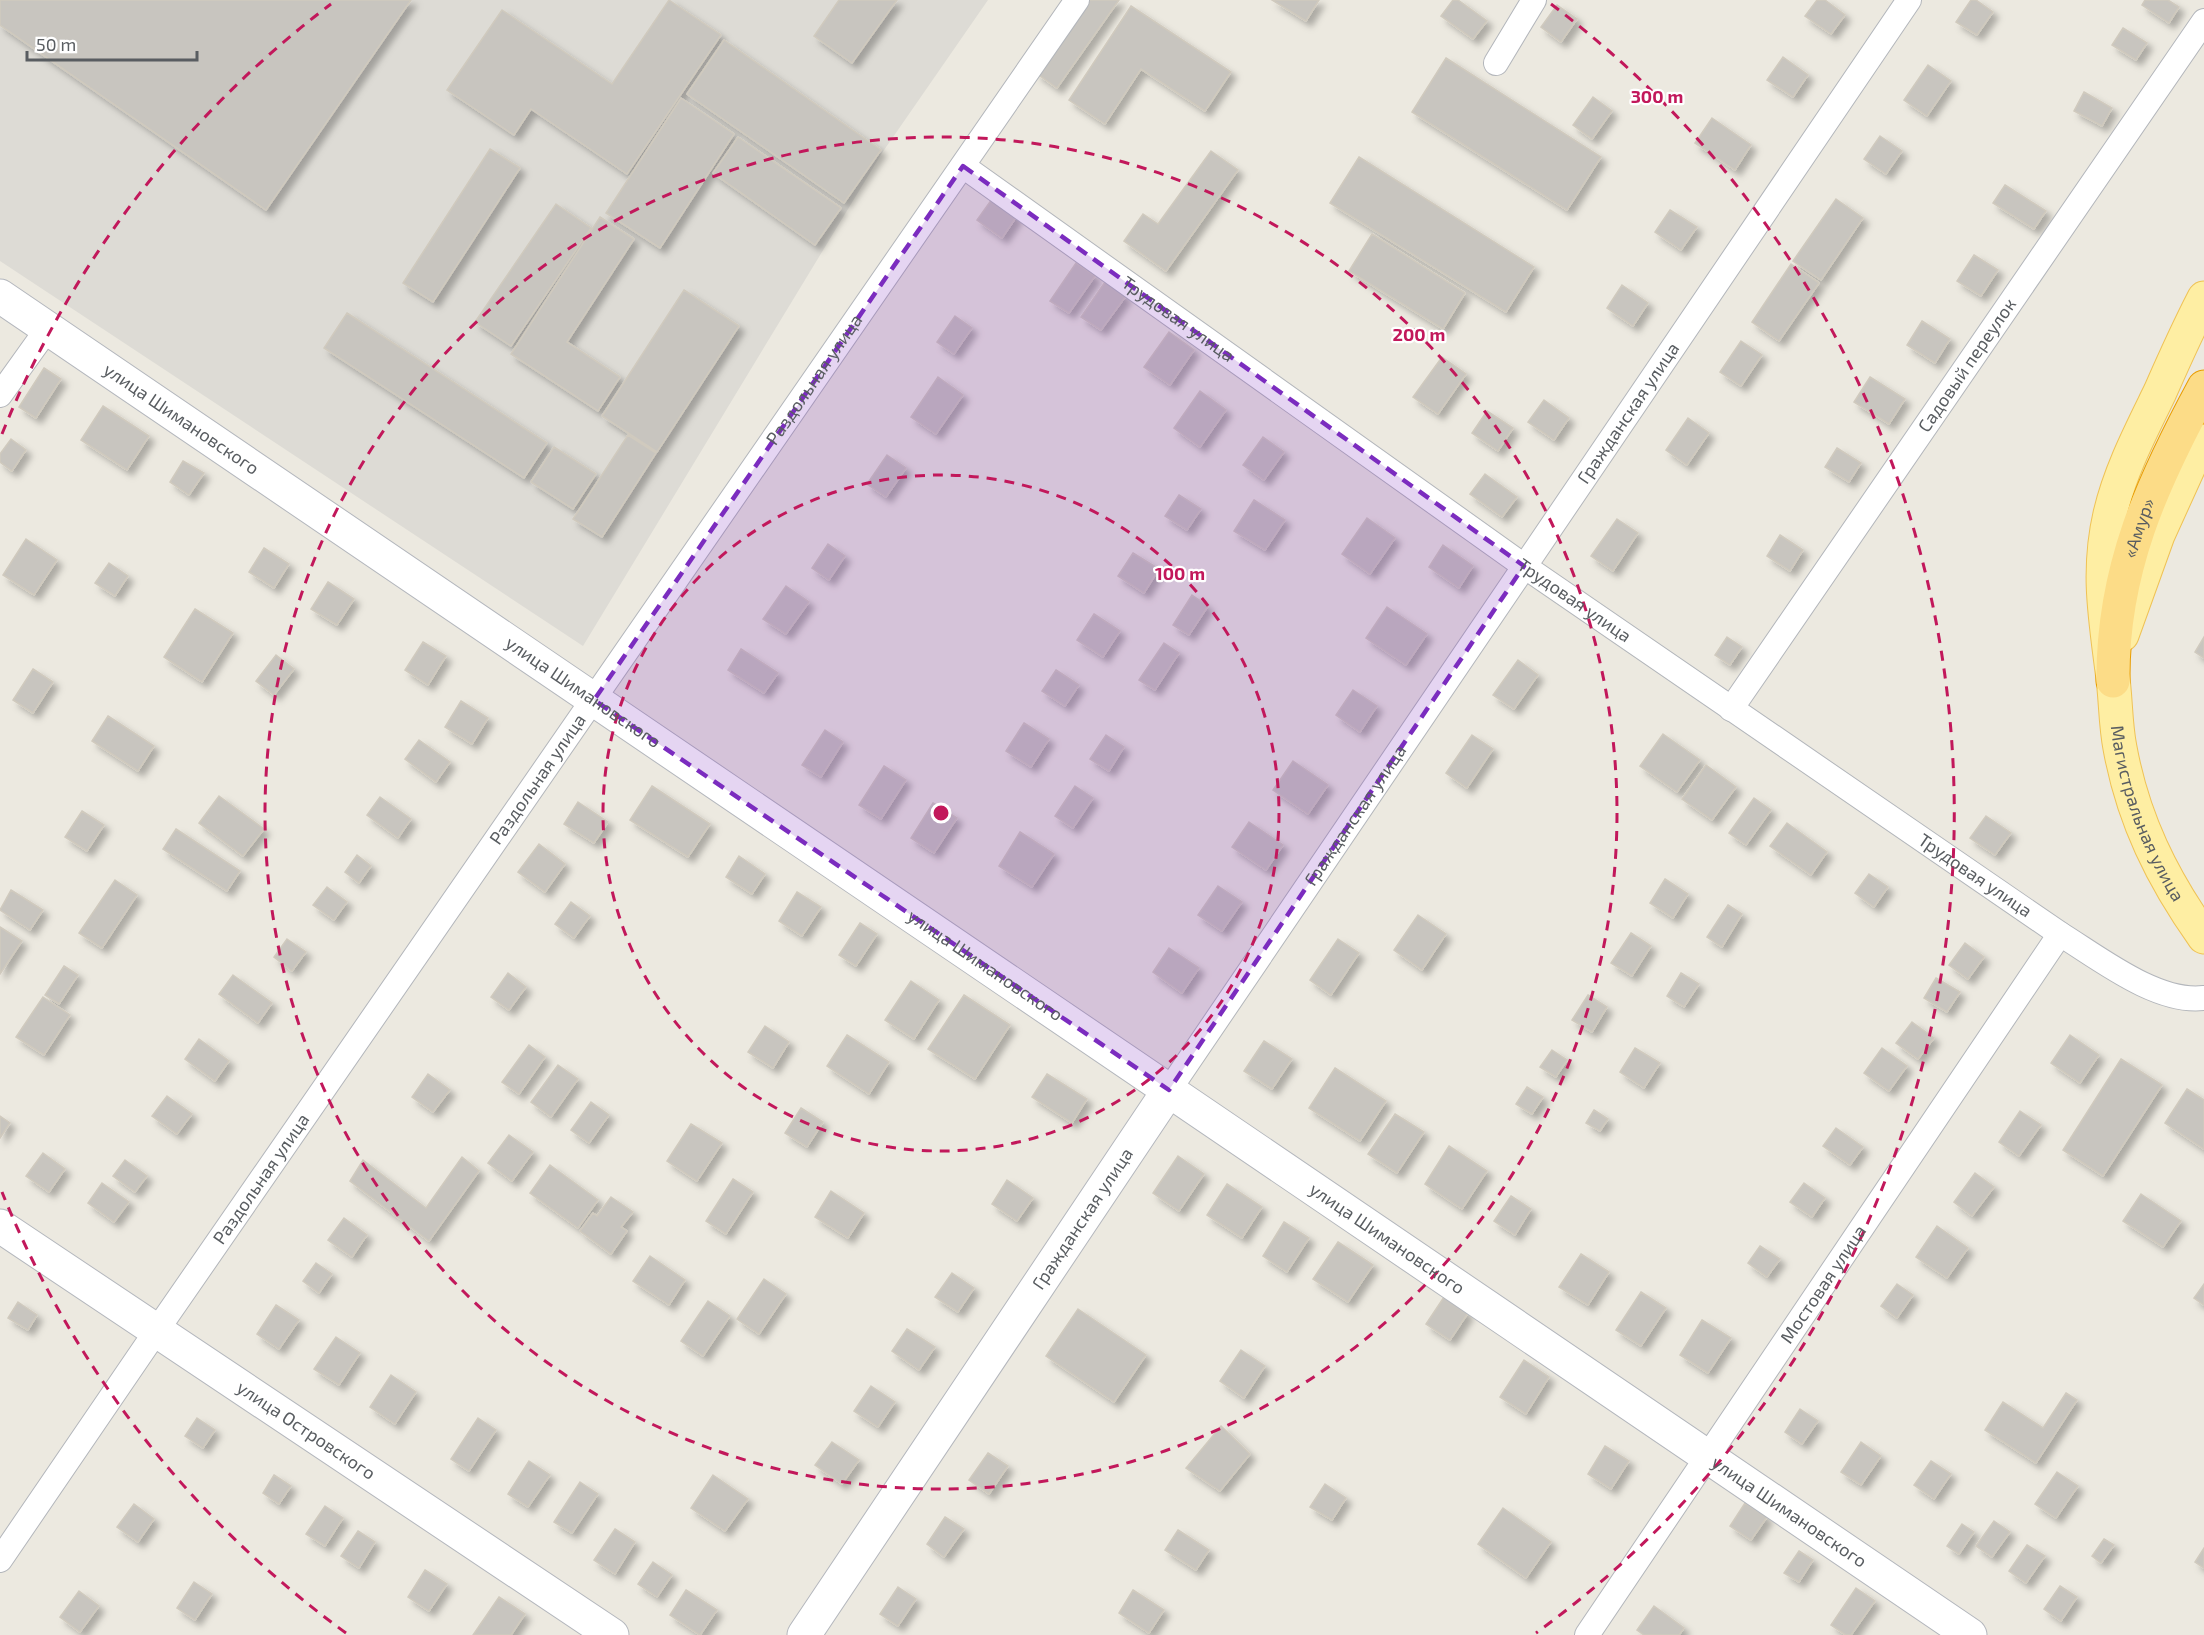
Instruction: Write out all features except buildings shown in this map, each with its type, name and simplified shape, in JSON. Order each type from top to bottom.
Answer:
[{"type":"highway","name":"«Амур»","points":[[2114,681],[2113,645],[2122,584],[2130,555],[2149,499],[2204,387]]},
{"type":"main road","points":[[2114,681],[2102,599],[2102,573],[2111,513],[2133,450],[2204,298]]},
{"type":"main road","points":[[2114,681],[2119,645],[2158,535],[2192,460],[2204,441]]},
{"type":"main road","name":"Магистральная улица","points":[[2114,681],[2120,748],[2138,816],[2165,878],[2204,937]]},
{"type":"street","name":"Раздольная улица","points":[[0,1560],[1077,0]]},
{"type":"street","points":[[1496,63],[1534,0]]},
{"type":"street","name":"Гражданская улица","points":[[804,1635],[1169,1090],[1909,0]]},
{"type":"street","name":"Садовый переулок","points":[[1731,709],[2204,21]]},
{"type":"street","name":"Трудовая улица","points":[[963,166],[1524,567],[2060,934],[2124,973],[2163,993],[2181,998],[2204,998]]},
{"type":"street","name":"улица Шимановского","points":[[0,296],[1970,1635]]},
{"type":"street","points":[[0,395],[48,328]]},
{"type":"street","name":"Мостовая улица","points":[[1587,1635],[2060,934]]},
{"type":"street","name":"улица Островского","points":[[0,1226],[612,1635]]},
{"type":"highlighted area","points":[[963,166],[1524,566],[1169,1090],[594,700]]},
{"type":"shaded area","points":[[0,0],[988,0],[882,153],[583,646],[0,261]]}]
